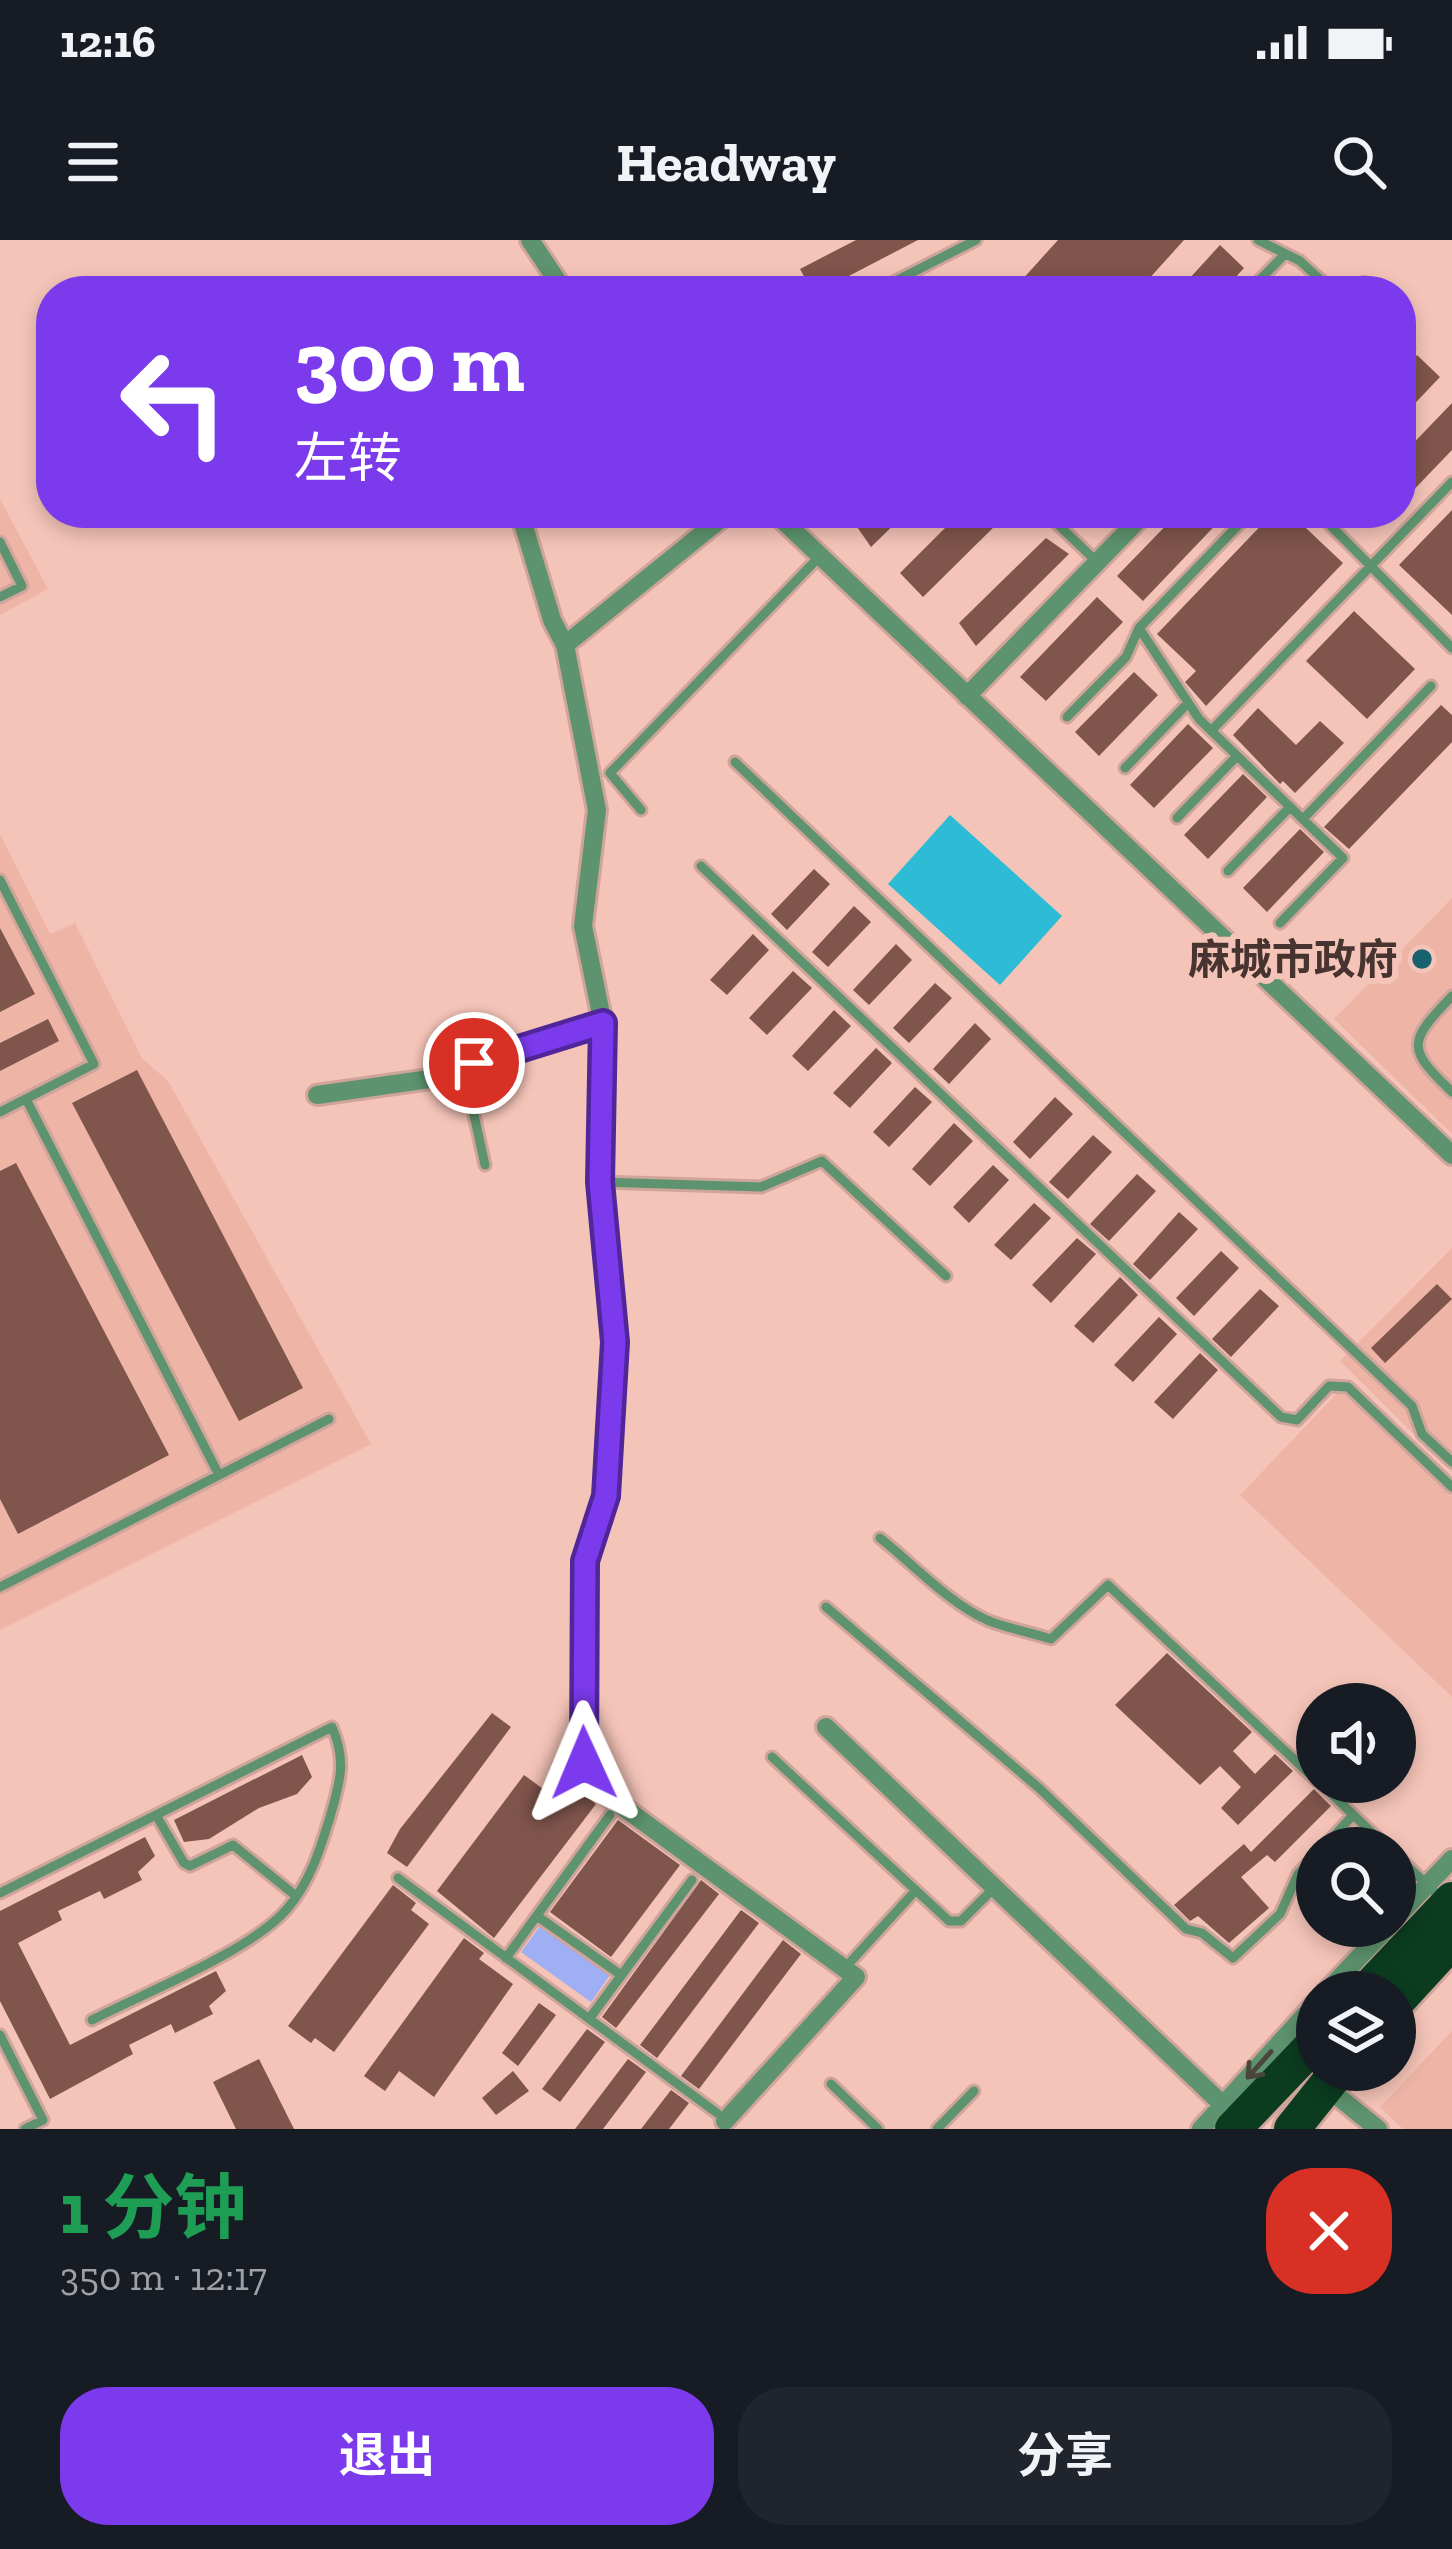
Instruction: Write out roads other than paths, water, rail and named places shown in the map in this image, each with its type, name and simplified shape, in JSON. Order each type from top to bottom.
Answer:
[{"type":"highway","points":[[1385,1971],[1445,1908]]},
{"type":"highway","points":[[1412,1971],[1445,1908]]},
{"type":"highway","points":[[1228,2117],[1296,2059]]},
{"type":"highway","points":[[1292,2129],[1322,2091]]},
{"type":"street","points":[[530,240],[554,276]]},
{"type":"street","points":[[524,528],[552,620],[565,645],[597,810],[583,926],[603,1023],[600,1182],[615,1342],[606,1496],[585,1561],[584,1763],[608,1796],[856,1977],[725,2121]]},
{"type":"street","points":[[565,645],[709,528]]},
{"type":"street","points":[[791,528],[1452,1155]]},
{"type":"street","points":[[967,696],[1130,528]]},
{"type":"street","points":[[317,1095],[465,1074],[487,1056],[603,1023]]},
{"type":"street","points":[[826,1727],[1228,2117]]},
{"type":"street","points":[[1445,1908],[1452,1858]]},
{"type":"street","points":[[1346,1971],[1368,1947]]},
{"type":"street","points":[[1202,2129],[1228,2117],[1296,2029]]},
{"type":"street","points":[[1344,2091],[1378,2129]]},
{"type":"lane","points":[[906,276],[976,240]]},
{"type":"lane","points":[[1258,240],[1314,276]]},
{"type":"lane","points":[[1264,276],[1285,254]]},
{"type":"lane","points":[[1416,519],[1452,482]]},
{"type":"lane","points":[[1062,528],[1097,562]]},
{"type":"lane","points":[[1066,717],[1126,657],[1139,628],[1236,528]]},
{"type":"lane","points":[[1332,528],[1452,648]]},
{"type":"lane","points":[[1211,731],[1408,528]]},
{"type":"lane","points":[[0,542],[22,586],[0,597]]},
{"type":"lane","points":[[641,810],[610,773],[820,556]]},
{"type":"lane","points":[[1139,628],[1186,705],[1343,857],[1280,923]]},
{"type":"lane","points":[[1303,819],[1431,686]]},
{"type":"lane","points":[[1125,768],[1186,705]]},
{"type":"lane","points":[[1178,818],[1237,756]]},
{"type":"lane","points":[[735,762],[1412,1406],[1422,1434],[1452,1462]]},
{"type":"lane","points":[[1228,871],[1290,807]]},
{"type":"lane","points":[[701,866],[1281,1417],[1297,1420],[1330,1386],[1348,1387],[1452,1487]]},
{"type":"lane","points":[[0,880],[94,1064],[0,1112]]},
{"type":"lane","points":[[1452,996],[1419,1030],[1416,1050],[1418,1060],[1452,1092]]},
{"type":"lane","points":[[465,1074],[485,1166]]},
{"type":"lane","points":[[26,1099],[218,1475]]},
{"type":"lane","points":[[600,1182],[761,1186],[822,1161],[946,1276]]},
{"type":"lane","points":[[0,1587],[328,1418]]},
{"type":"lane","points":[[880,1538],[984,1619],[1021,1626],[1044,1638],[1051,1639],[1102,1586],[1116,1590],[1296,1760]]},
{"type":"lane","points":[[826,1607],[1039,1788],[1186,1929],[1202,1933],[1233,1958],[1280,1913],[1296,1878]]},
{"type":"lane","points":[[0,1893],[332,1727],[343,1751],[342,1773],[317,1861],[296,1896],[261,1932],[92,2020]]},
{"type":"lane","points":[[772,1756],[956,1923],[994,1888]]},
{"type":"lane","points":[[1341,1803],[1366,1827]]},
{"type":"lane","points":[[156,1815],[184,1863],[190,1866],[233,1845],[296,1896]]},
{"type":"lane","points":[[506,1958],[610,1815]]},
{"type":"lane","points":[[1342,1827],[1353,1815]]},
{"type":"lane","points":[[398,1877],[725,2121]]},
{"type":"lane","points":[[1416,1877],[1445,1908]]},
{"type":"lane","points":[[589,2019],[692,1880]]},
{"type":"lane","points":[[844,1969],[916,1890]]},
{"type":"lane","points":[[537,1916],[621,1976]]},
{"type":"lane","points":[[0,2036],[43,2120],[25,2129]]},
{"type":"lane","points":[[831,2084],[878,2129]]},
{"type":"lane","points":[[937,2129],[974,2092]]},
{"type":"place","name":"麻城市政府","points":[[1422,959]]}]
